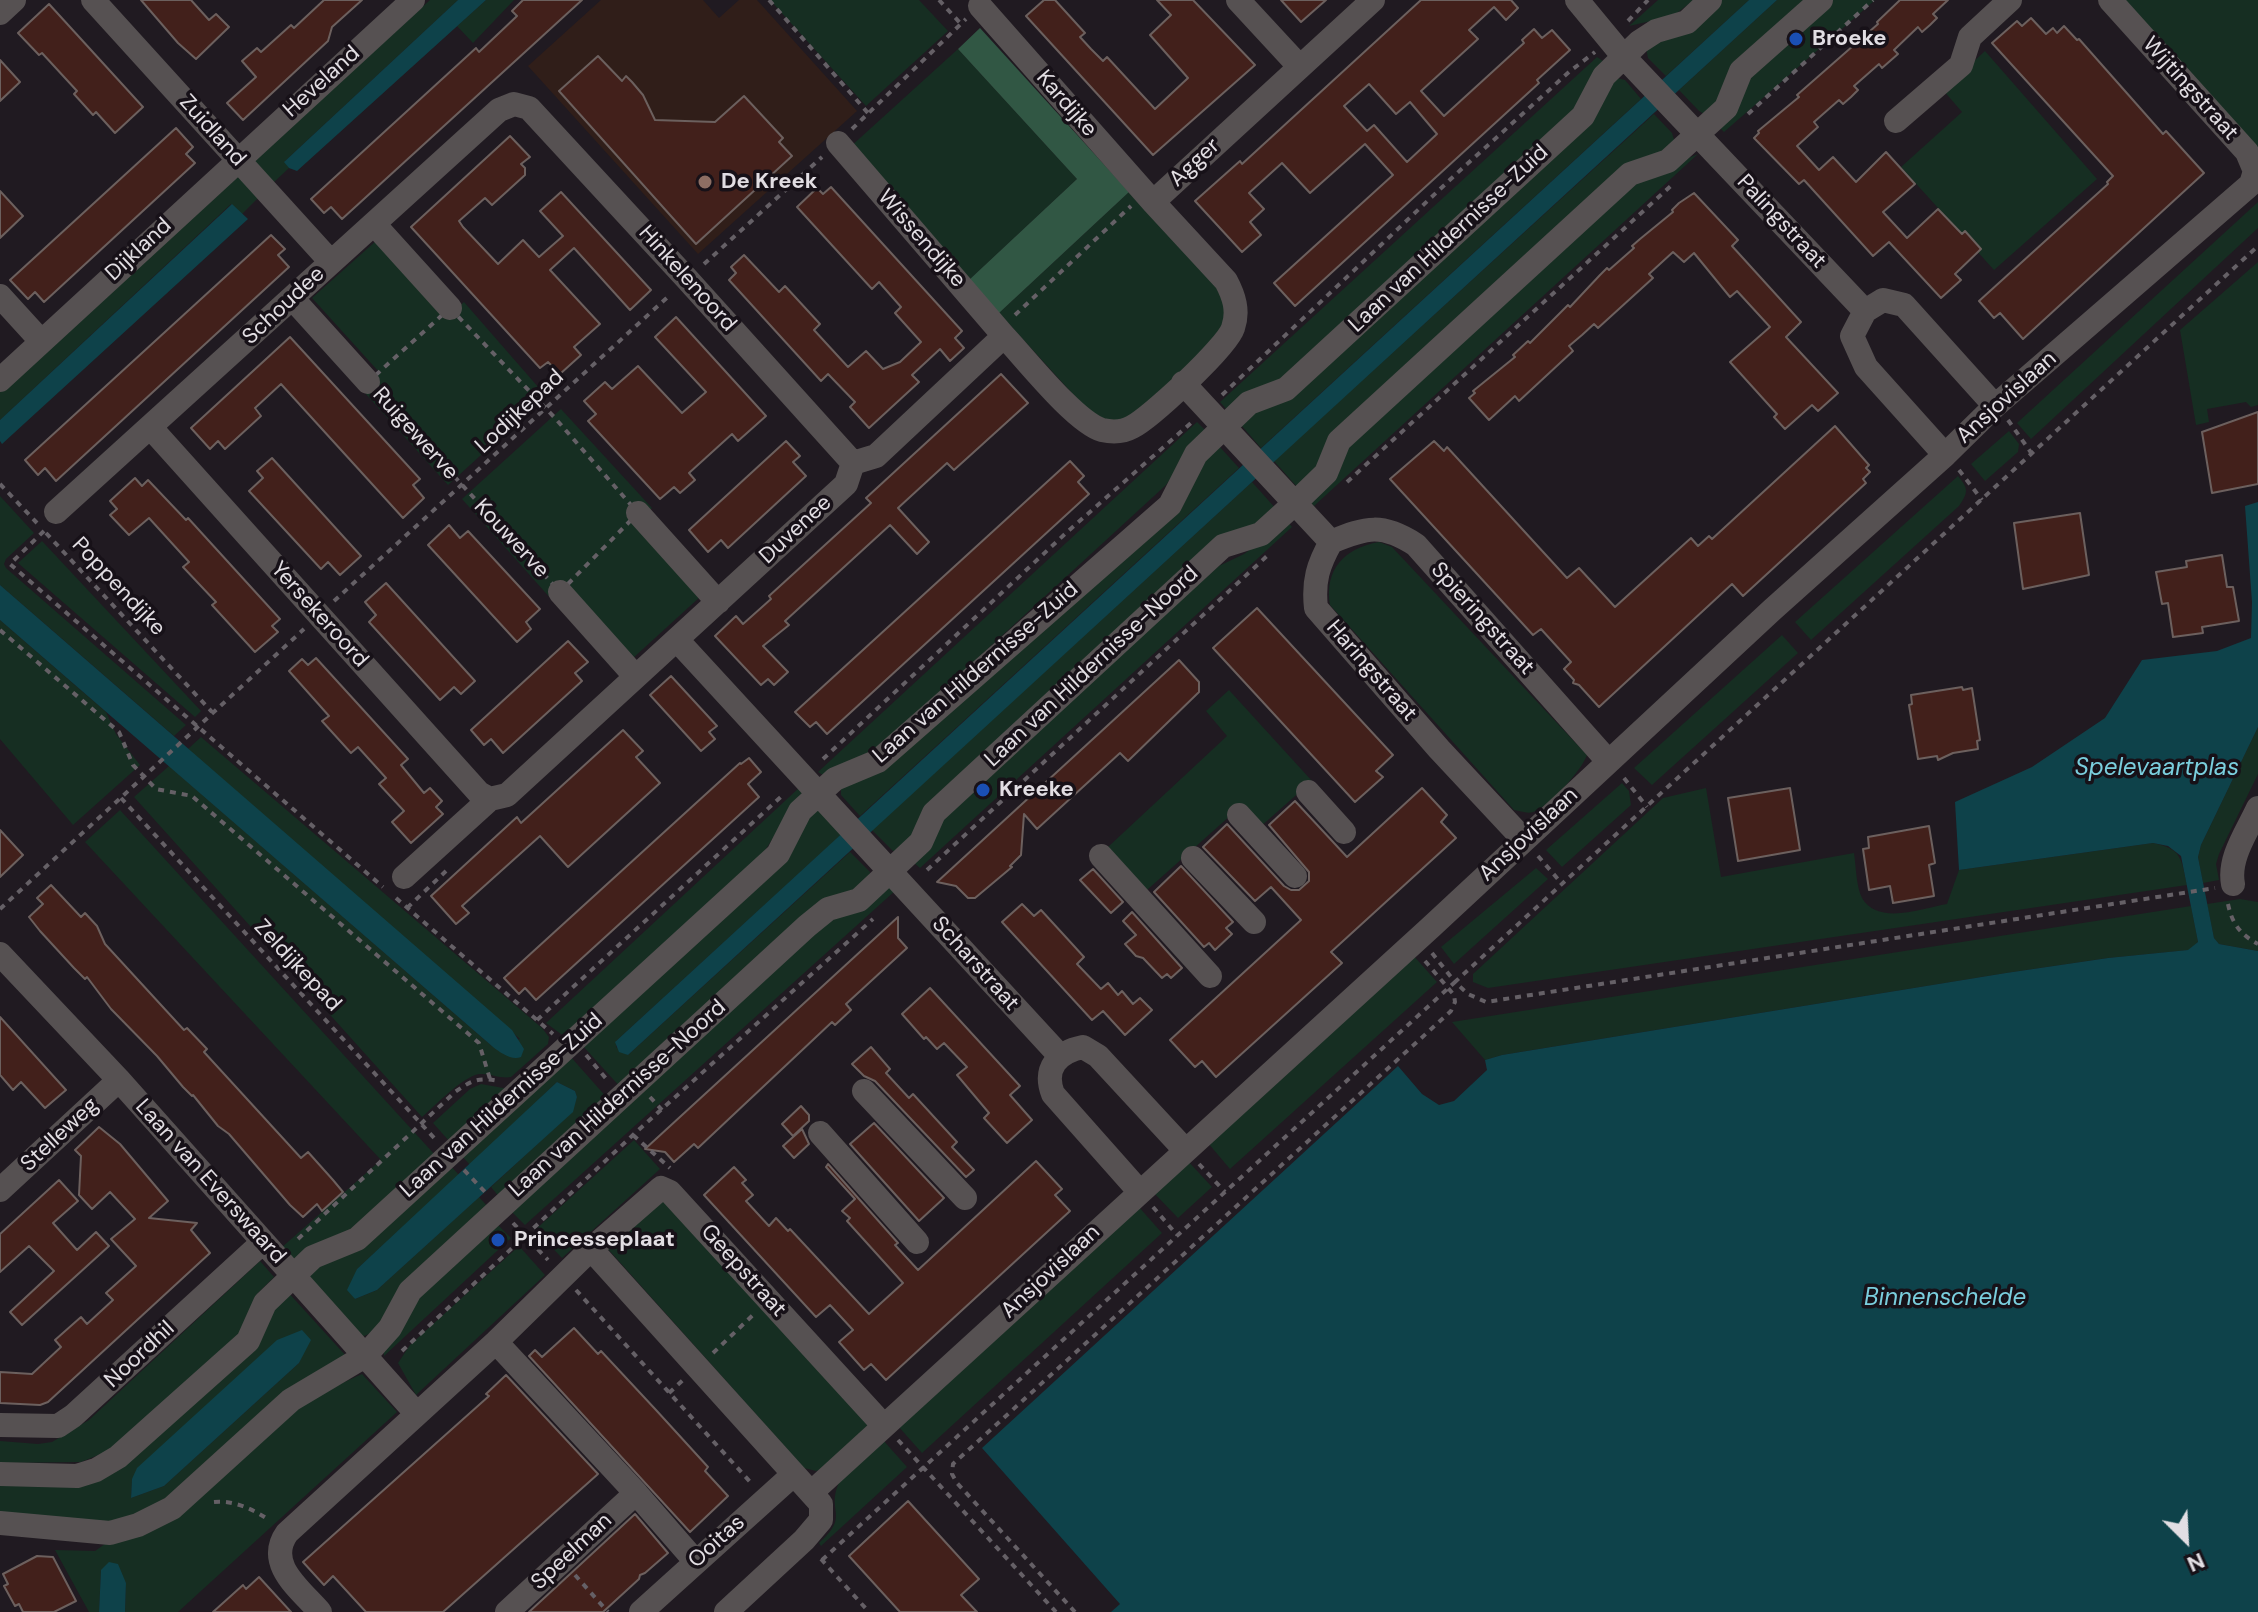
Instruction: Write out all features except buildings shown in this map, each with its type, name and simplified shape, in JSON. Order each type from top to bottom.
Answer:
[{"type":"street","points":[[0,13],[14,0]]},
{"type":"street","name":"Zuidland","points":[[93,0],[331,262]]},
{"type":"street","points":[[1238,0],[1299,66]]},
{"type":"street","name":"Agger","points":[[1183,383],[1224,344],[1233,330],[1236,313],[1233,296],[1226,281],[1149,198],[1373,0]]},
{"type":"street","points":[[1577,0],[1617,49],[1697,134]]},
{"type":"street","name":"Laan van Hildernisse-Zuid","points":[[0,1474],[77,1476],[96,1470],[118,1457],[248,1341],[265,1303],[313,1257],[357,1239],[453,1157],[560,1040],[778,854],[812,785],[878,761],[1170,505],[1196,454],[1249,403],[1286,389],[1583,116],[1617,49],[1639,42],[1656,31],[1687,22],[1710,0]]},
{"type":"street","name":"Laan van Hildernisse-Noord","points":[[0,1523],[110,1533],[138,1525],[172,1508],[291,1400],[372,1364],[410,1291],[496,1205],[622,1096],[828,909],[859,900],[898,880],[934,813],[1223,546],[1261,534],[1294,504],[1326,473],[1339,441],[1630,174],[1668,161],[1726,108],[1741,71],[1821,0]]},
{"type":"street","points":[[1896,121],[1961,65],[1970,37],[2010,0]]},
{"type":"street","name":"Wijtingstraat","points":[[2110,0],[2247,152],[2255,171],[2255,185]]},
{"type":"street","name":"Heveland","points":[[238,160],[407,2]]},
{"type":"street","name":"Kardijke","points":[[980,6],[1149,198]]},
{"type":"street","name":"Schoudee","points":[[50,522],[499,110],[514,104]]},
{"type":"street","name":"Hinkelenoord","points":[[514,104],[529,108],[853,463]]},
{"type":"street","name":"Palingstraat","points":[[1697,134],[1865,311]]},
{"type":"street","name":"Wissendijke","points":[[838,143],[1002,332]]},
{"type":"street","name":"Dijkland","points":[[0,380],[238,160]]},
{"type":"street","name":"Ansjovislaan","points":[[812,1492],[1139,1191],[1423,944],[1524,840],[1608,761],[1945,455],[2000,418],[2255,185]]},
{"type":"street","points":[[374,224],[450,308]]},
{"type":"street","points":[[0,296],[41,341]]},
{"type":"street","name":"Ruigewerve","points":[[292,298],[368,382]]},
{"type":"street","points":[[1945,455],[1866,367],[1852,336],[1865,311],[1883,300],[1904,305],[2000,418]]},
{"type":"street","points":[[853,463],[876,456],[1002,332],[1082,419],[1105,431],[1132,427],[1183,383],[1331,542]]},
{"type":"street","name":"Yersekeroord","points":[[151,428],[479,793],[490,799]]},
{"type":"street","name":"Duvenee","points":[[394,887],[490,799],[507,795],[846,484],[853,463]]},
{"type":"street","points":[[638,513],[718,602]]},
{"type":"street","name":"Spieringstraat","points":[[1331,542],[1377,528],[1396,532],[1416,545],[1608,761]]},
{"type":"street","name":"Haringstraat","points":[[1331,542],[1313,583],[1316,608],[1439,749],[1524,840]]},
{"type":"street","name":"Kouwerve","points":[[560,592],[635,676]]},
{"type":"street","points":[[677,640],[898,880]]},
{"type":"street","points":[[1308,792],[1344,832]]},
{"type":"street","points":[[2228,890],[2233,861],[2258,808]]},
{"type":"street","points":[[1239,815],[1295,876]]},
{"type":"street","points":[[1101,856],[1210,976]]},
{"type":"street","points":[[1193,858],[1254,922]]},
{"type":"street","name":"Scharstraat","points":[[898,880],[1060,1056]]},
{"type":"street","name":"Laan van Everswaard","points":[[0,954],[119,1080],[416,1413]]},
{"type":"street","points":[[1139,1191],[1053,1094],[1048,1081],[1060,1056],[1083,1047],[1098,1056],[1185,1150]]},
{"type":"street","name":"Stelleweg","points":[[0,1190],[119,1080]]},
{"type":"street","points":[[864,1091],[965,1198]]},
{"type":"street","points":[[820,1133],[917,1242]]},
{"type":"street","points":[[320,1612],[289,1577],[278,1558],[280,1542],[652,1194],[661,1188],[670,1192]]},
{"type":"street","name":"Geepstraat","points":[[670,1192],[884,1426]]},
{"type":"street","name":"Noordhil","points":[[0,1425],[58,1426],[263,1242]]},
{"type":"street","points":[[591,1249],[821,1504],[821,1520],[804,1540],[726,1612]]},
{"type":"street","points":[[496,1342],[696,1562]]},
{"type":"street","name":"Ooitas","points":[[641,1612],[794,1474]]},
{"type":"street","name":"Speelman","points":[[507,1612],[636,1493]]},
{"type":"path","points":[[769,0],[868,113]]},
{"type":"path","points":[[939,0],[961,24]]},
{"type":"path","points":[[537,1020],[584,974],[812,785],[1066,533],[1207,409],[1569,72],[1617,49],[1648,0]]},
{"type":"path","points":[[1746,117],[1873,0]]},
{"type":"path","name":"Lodijkepad","points":[[0,909],[183,738],[463,487],[838,143],[980,6]]},
{"type":"path","points":[[1341,487],[1677,180]]},
{"type":"path","points":[[1002,332],[1149,198]]},
{"type":"path","points":[[822,1560],[2258,246]]},
{"type":"path","points":[[450,308],[638,513]]},
{"type":"path","name":"Ruigewerve","points":[[450,308],[368,382],[463,487]]},
{"type":"path","points":[[2000,418],[2032,454]]},
{"type":"path","points":[[1945,455],[1982,500]]},
{"type":"path","name":"Poppendijke","points":[[0,484],[50,522],[212,712]]},
{"type":"path","name":"Kouwerve","points":[[463,487],[560,592],[638,513]]},
{"type":"path","points":[[50,522],[10,564],[197,726],[394,887],[622,1096]]},
{"type":"path","points":[[898,880],[1271,553]]},
{"type":"path","points":[[0,630],[119,732],[129,757],[156,789],[192,796],[479,1043],[490,1079]]},
{"type":"path","points":[[1608,761],[1647,807]]},
{"type":"path","name":"Zeldijkepad","points":[[121,798],[765,1499]]},
{"type":"path","points":[[1524,840],[1563,885]]},
{"type":"path","points":[[1423,944],[1468,994],[1486,1002],[2164,896],[2228,890],[2236,926],[2243,936],[2258,944]]},
{"type":"path","points":[[372,1364],[525,1236],[873,918]]},
{"type":"path","points":[[1075,1612],[957,1483],[952,1474],[953,1464],[1451,1011],[1454,995],[1421,956],[1423,944]]},
{"type":"path","points":[[298,1239],[455,1092],[481,1077],[507,1083]]},
{"type":"path","points":[[633,1135],[679,1175],[670,1192]]},
{"type":"path","points":[[1185,1150],[1225,1192]]},
{"type":"path","points":[[1139,1191],[1177,1235]]},
{"type":"path","points":[[669,1393],[770,1300]]},
{"type":"path","points":[[884,1426],[1056,1612]]},
{"type":"path","points":[[804,1540],[869,1612]]},
{"type":"path","points":[[562,1561],[608,1612]]},
{"type":"shaded area","name":"De Kreek","points":[[601,0],[703,0],[719,18],[739,0],[757,0],[857,111],[698,254],[528,66]]},
{"type":"green space","points":[[430,0],[458,0],[285,161],[289,168],[272,184],[253,162]]},
{"type":"green space","points":[[486,0],[514,0],[473,43],[457,26]]},
{"type":"green space","points":[[770,0],[919,0],[948,31],[866,106]]},
{"type":"green space","points":[[1658,0],[1694,0],[1673,16],[1629,26]]},
{"type":"green space","points":[[1719,0],[1749,0],[1666,76],[1648,58],[1646,48]]},
{"type":"green space","points":[[1777,0],[1808,0],[1706,115],[1699,111],[1679,90]]},
{"type":"green space","points":[[1831,0],[1875,0],[1724,132],[1717,125],[1743,82]]},
{"type":"green space","points":[[2118,0],[2258,0],[2258,149]]},
{"type":"green space","points":[[980,28],[1129,192],[999,313],[969,280],[1077,179],[958,49]]},
{"type":"green space","points":[[958,49],[1077,179],[969,280],[849,148]]},
{"type":"green space","points":[[1985,51],[2097,179],[1994,270],[1901,167],[1962,112],[1943,90]]},
{"type":"green space","points":[[1597,57],[1603,61],[1576,109],[1276,384],[1228,411],[1220,402]]},
{"type":"green space","points":[[1613,77],[1625,80],[1641,99],[1261,448],[1241,425]]},
{"type":"green space","points":[[1654,114],[1672,133],[1675,143],[1314,470],[1299,489],[1274,461]]},
{"type":"green space","points":[[1698,154],[1314,506],[1310,502],[1350,442],[1615,199],[1650,174]]},
{"type":"green space","points":[[238,175],[258,198],[242,214],[231,204],[0,420],[0,390]]},
{"type":"green space","points":[[1129,192],[1221,288],[1227,316],[1215,342],[1123,424],[1092,415],[999,313]]},
{"type":"green space","points":[[2258,202],[2258,228],[2031,439],[2017,423]]},
{"type":"green space","points":[[377,240],[447,317],[464,302],[546,396],[448,485],[364,392],[380,373],[312,298]]},
{"type":"green space","points":[[2258,262],[2258,405],[2251,407],[2246,402],[2207,409],[2209,422],[2196,425],[2180,330]]},
{"type":"green space","points":[[561,409],[652,508],[635,524],[701,596],[632,659],[552,600],[462,499]]},
{"type":"green space","points":[[1197,422],[1205,430],[1166,485],[895,734],[877,748],[823,775],[818,772]]},
{"type":"green space","points":[[2009,431],[2019,444],[2018,452],[1985,481],[1971,464]]},
{"type":"green space","points":[[1219,446],[1239,468],[860,816],[841,795],[841,786]]},
{"type":"green space","points":[[1958,476],[1966,490],[1959,506],[1811,640],[1795,622]]},
{"type":"green space","points":[[1252,482],[1277,510],[906,848],[893,851],[872,830]]},
{"type":"green space","points":[[0,496],[34,533],[6,559],[6,568],[186,725],[174,736],[0,585]]},
{"type":"green space","points":[[1288,522],[1292,527],[920,868],[913,862],[941,812],[1219,566],[1244,554]]},
{"type":"green space","points":[[42,541],[201,711],[195,717],[18,563]]},
{"type":"green space","points":[[1379,542],[1392,547],[1587,755],[1579,770],[1540,809],[1528,813],[1514,810],[1330,605],[1330,581],[1340,562],[1356,549]]},
{"type":"green space","points":[[0,620],[106,712],[116,734],[140,765],[73,825],[0,739]]},
{"type":"green space","points":[[1782,635],[1798,653],[1652,785],[1634,768]]},
{"type":"green space","points":[[1229,690],[1312,781],[1259,828],[1240,807],[1147,890],[1108,847],[1227,736],[1206,711]]},
{"type":"green space","points":[[2258,727],[2258,774],[2219,854],[2216,864],[2219,880],[2203,883],[2198,857],[2201,845]]},
{"type":"green space","points":[[201,737],[542,1028],[549,1037],[548,1044],[511,1077],[479,1074],[465,1080],[422,1117],[134,797],[169,766],[493,1047],[520,1039],[188,749]]},
{"type":"green space","points":[[1622,783],[1629,791],[1631,805],[1562,867],[1546,850]]},
{"type":"green space","points":[[801,786],[804,790],[764,852],[565,1037],[546,1023]]},
{"type":"green space","points":[[1706,788],[1721,877],[1854,853],[1862,898],[1879,911],[1902,913],[1947,904],[1959,870],[2153,843],[2170,848],[2179,856],[2187,885],[1488,988],[1473,982],[1473,974],[1663,798]]},
{"type":"green space","points":[[817,803],[844,832],[616,1041],[616,1047],[628,1055],[850,852],[870,872],[869,882],[622,1089],[582,1045]]},
{"type":"green space","points":[[120,810],[436,1156],[355,1231],[310,1247],[292,1260],[281,1248],[381,1160],[85,842]]},
{"type":"green space","points":[[1536,868],[1548,879],[1454,964],[1441,947]]},
{"type":"green space","points":[[891,885],[896,890],[525,1225],[512,1212],[824,925]]},
{"type":"green space","points":[[2240,899],[2258,902],[2258,951],[2219,944],[2214,938],[2207,904]]},
{"type":"green space","points":[[2191,906],[2198,942],[2189,950],[2006,973],[1485,1060],[1452,1022]]},
{"type":"green space","points":[[1412,954],[1437,982],[1230,1169],[1208,1143]]},
{"type":"green space","points":[[570,1056],[609,1100],[501,1199],[491,1187],[572,1112],[577,1097],[575,1091],[557,1082],[470,1165],[460,1154]]},
{"type":"green space","points":[[481,1084],[509,1089],[450,1142],[433,1123],[470,1089]]},
{"type":"green space","points":[[634,1140],[660,1169],[562,1258],[535,1230]]},
{"type":"green space","points":[[1187,1160],[1212,1187],[1178,1218],[1153,1192]]},
{"type":"green space","points":[[449,1164],[459,1175],[357,1269],[355,1299],[377,1290],[479,1197],[489,1208],[373,1332],[362,1337],[310,1280],[311,1270]]},
{"type":"green space","points":[[664,1197],[872,1425],[826,1468],[816,1471],[804,1468],[608,1249]]},
{"type":"green space","points":[[1138,1206],[1162,1233],[922,1453],[898,1426]]},
{"type":"green space","points":[[498,1225],[511,1238],[384,1356],[388,1341],[413,1306]]},
{"type":"green space","points":[[519,1246],[545,1275],[416,1395],[398,1363],[410,1345]]},
{"type":"green space","points":[[260,1261],[274,1277],[257,1294],[242,1331],[113,1449],[81,1462],[0,1463],[0,1441],[52,1442],[89,1420]]},
{"type":"green space","points":[[286,1290],[347,1357],[170,1503],[112,1525],[0,1517],[0,1480],[84,1480]],"holes":[[[306,1347],[299,1363],[164,1486],[131,1498],[135,1476]]]},
{"type":"green space","points":[[362,1374],[397,1412],[178,1612],[125,1612],[126,1582],[101,1570],[99,1612],[89,1612],[55,1550],[95,1551],[307,1399]]},
{"type":"green space","points":[[883,1440],[907,1467],[821,1546],[819,1543],[836,1520],[835,1494],[838,1485],[851,1468]]},
{"type":"water","points":[[458,0],[486,0],[297,171],[289,168],[284,162]]},
{"type":"water","points":[[1749,0],[1777,0],[628,1055],[619,1052],[615,1042]]},
{"type":"water","points":[[232,204],[248,219],[2,444],[0,420]]},
{"type":"water","name":"Binnenschelde","points":[[2258,502],[2258,727],[2198,857],[2214,938],[2219,944],[2258,951],[2258,1612],[1111,1612],[1120,1604],[982,1448],[1398,1066],[1422,1094],[1439,1105],[1454,1101],[1487,1070],[1485,1060],[1502,1055],[2006,973],[2188,950],[2198,942],[2181,856],[2168,846],[2153,843],[1959,870],[1955,802],[2032,767],[2105,718],[2142,660],[2217,651],[2251,638],[2252,602],[2245,506]]},
{"type":"water","points":[[0,585],[512,1030],[524,1049],[521,1057],[510,1057],[493,1047],[0,620]]},
{"type":"water","points":[[557,1082],[575,1091],[577,1097],[573,1112],[377,1290],[355,1299],[347,1290],[357,1269]]},
{"type":"water","points":[[302,1330],[311,1340],[299,1363],[164,1486],[131,1498],[132,1479],[137,1468],[277,1340]]},
{"type":"water","points":[[109,1562],[118,1564],[126,1583],[125,1612],[99,1612],[101,1570]]},
{"type":"place","name":"Broeke","points":[[1796,39]]},
{"type":"place","name":"De Kreek","points":[[705,182]]},
{"type":"place","name":"Kreeke","points":[[983,790]]},
{"type":"place","name":"Princesseplaat","points":[[498,1240]]},
{"type":"water label","name":"Spelevaartplas","points":[[2157,769]]}]
